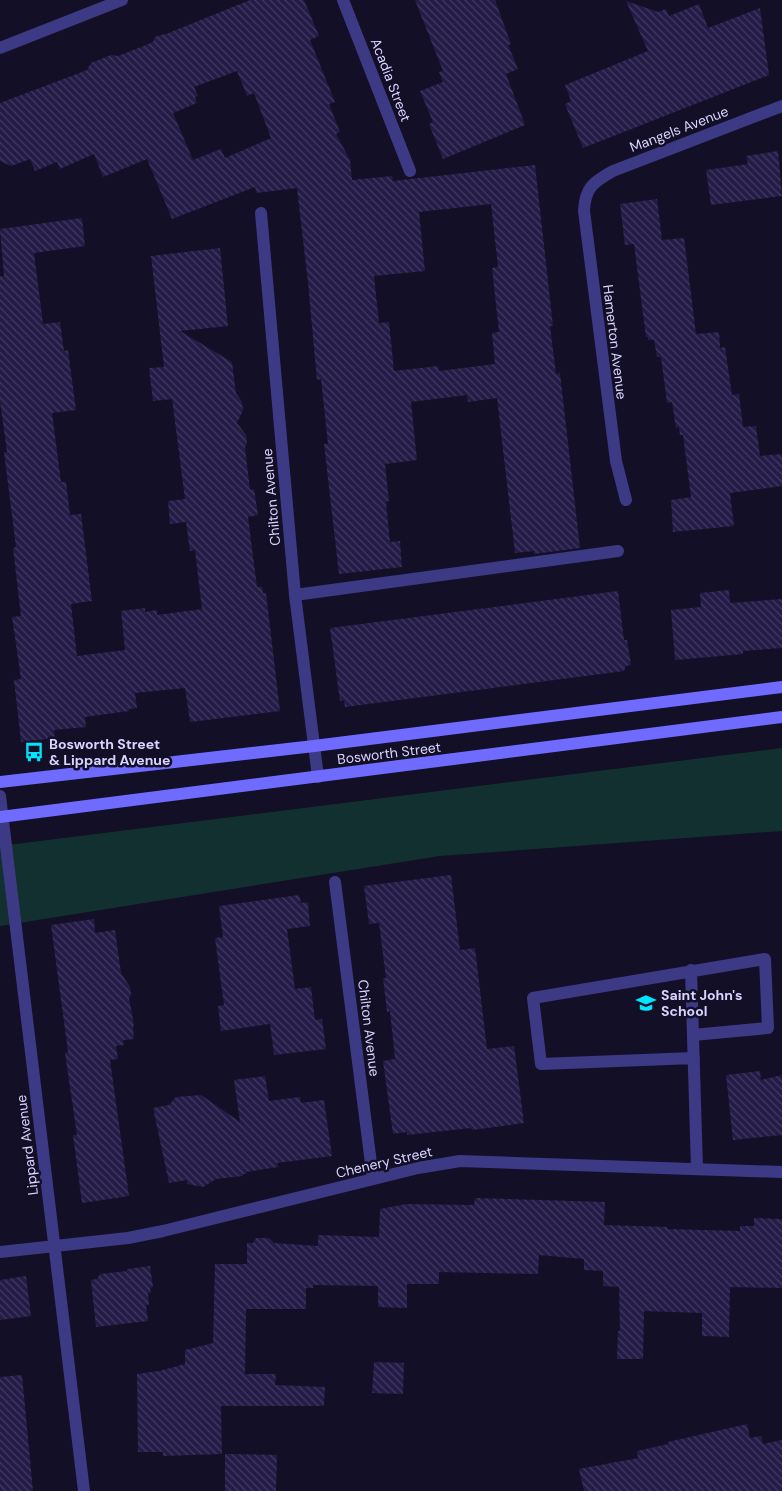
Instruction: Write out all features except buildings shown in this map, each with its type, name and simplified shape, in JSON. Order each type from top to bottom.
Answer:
[{"type":"main road","name":"Bosworth Street","points":[[0,782],[314,746],[782,687]]},
{"type":"main road","name":"Bosworth Street","points":[[1,817],[782,717]]},
{"type":"street","points":[[0,48],[122,0]]},
{"type":"street","name":"Acadia Street","points":[[343,0],[410,171]]},
{"type":"street","name":"Mangels Avenue","points":[[590,187],[613,171],[782,106]]},
{"type":"street","name":"Hamerton Avenue","points":[[590,187],[584,199],[584,211],[616,461],[626,500]]},
{"type":"street","name":"Chilton Avenue","points":[[261,213],[295,595],[318,777]]},
{"type":"street","points":[[295,595],[618,551]]},
{"type":"street","name":"Lippard Avenue","points":[[0,796],[1,817],[84,1491]]},
{"type":"street","name":"Chilton Avenue","points":[[335,882],[373,1179]]},
{"type":"street","points":[[693,1035],[768,1028],[765,959],[533,998],[541,1064],[694,1058]]},
{"type":"street","points":[[692,970],[697,1169]]},
{"type":"street","name":"Chenery Street","points":[[0,1252],[128,1238],[373,1179],[460,1161],[782,1172]]},
{"type":"green space","points":[[782,748],[782,831],[440,856],[0,926],[0,846]]},
{"type":"place","name":"Bosworth Street & Lippard Avenue","points":[[34,752]]},
{"type":"place","name":"Saint John's School","points":[[646,1003]]}]
